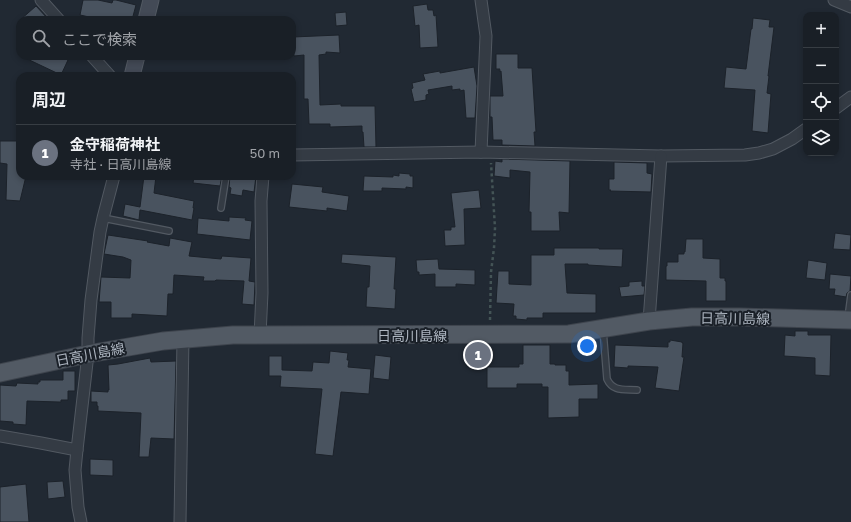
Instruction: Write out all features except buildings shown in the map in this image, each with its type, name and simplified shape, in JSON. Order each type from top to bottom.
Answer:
[{"type":"main road","name":"日高川島線","points":[[0,373],[88,354],[183,338],[233,335],[569,334],[649,321],[692,317],[850,320]]},
{"type":"street","points":[[41,0],[55,16]]},
{"type":"street","points":[[147,16],[151,0]]},
{"type":"street","points":[[481,0],[486,36],[486,152]]},
{"type":"street","points":[[834,0],[847,4]]},
{"type":"street","points":[[96,60],[106,72]]},
{"type":"street","points":[[133,72],[136,60]]},
{"type":"street","points":[[839,106],[851,97]]},
{"type":"street","points":[[296,155],[486,152],[661,156],[745,155],[773,149],[792,139],[803,130]]},
{"type":"street","points":[[649,321],[661,156]]},
{"type":"street","points":[[81,522],[78,507],[75,470],[88,354],[90,300],[103,218],[113,180]]},
{"type":"street","points":[[260,335],[262,293],[261,201],[263,180]]},
{"type":"street","points":[[180,522],[183,338]]},
{"type":"street","points":[[0,436],[77,450]]},
{"type":"lane","points":[[221,208],[225,180]]},
{"type":"lane","points":[[103,218],[169,231]]},
{"type":"lane","points":[[850,320],[851,295]]},
{"type":"lane","points":[[603,328],[607,379],[610,385],[614,388],[637,390]]},
{"type":"path","points":[[486,152],[496,228],[491,272],[489,335]]},
{"type":"place","name":"金守稲荷神社","points":[[478,355]]}]
